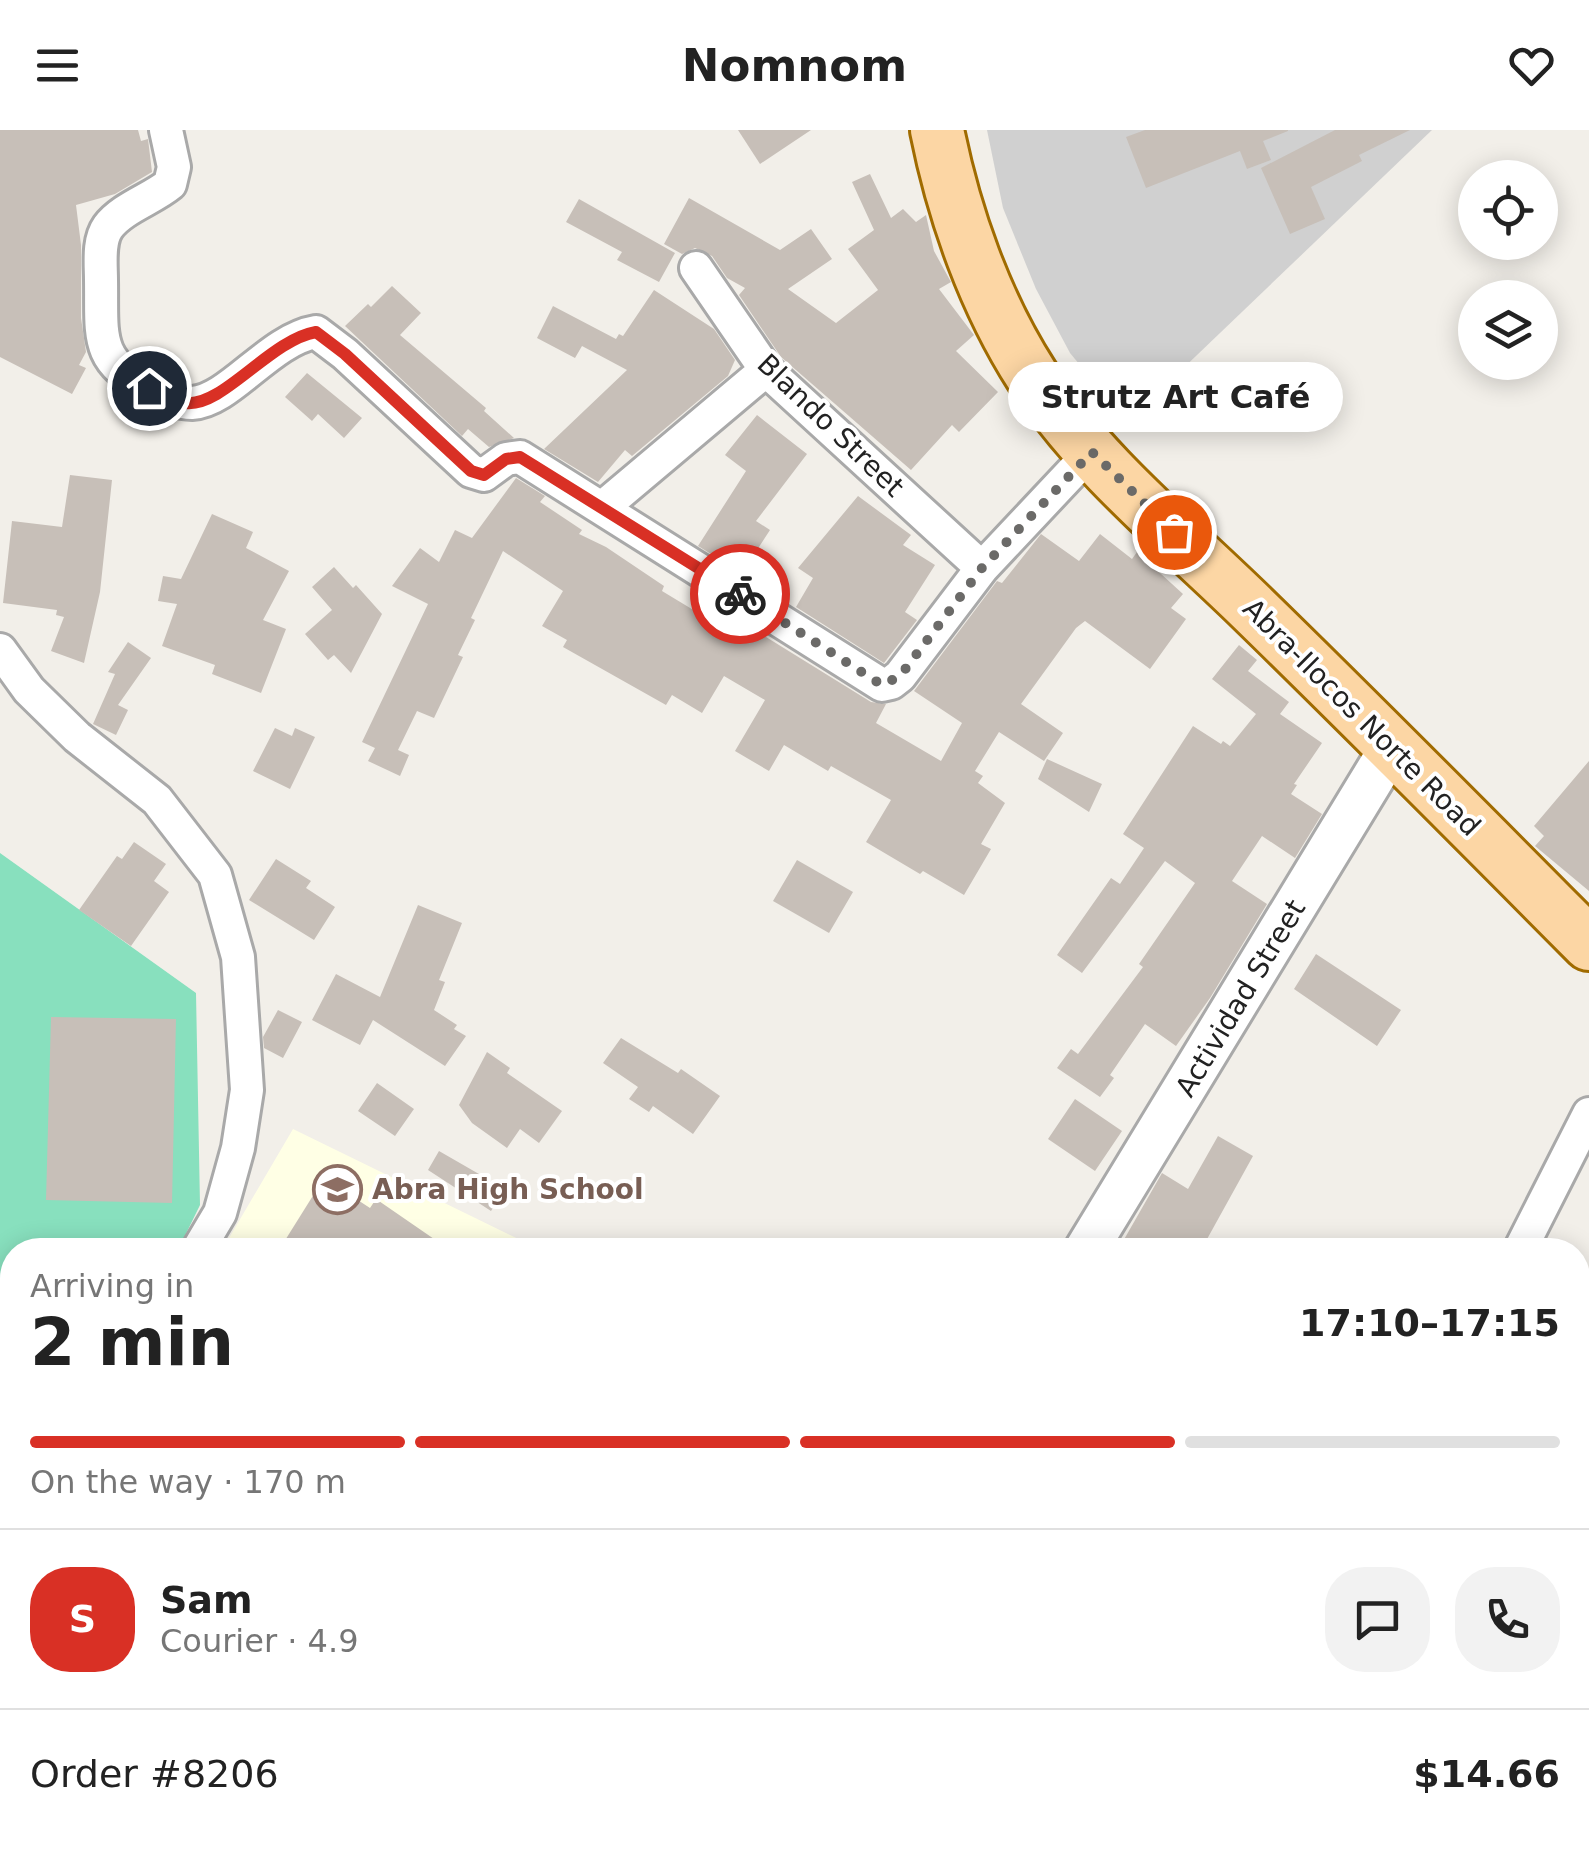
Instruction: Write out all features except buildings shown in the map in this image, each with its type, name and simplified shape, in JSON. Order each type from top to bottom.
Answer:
[{"type":"main road","name":"Abra-Ilocos Norte Road","points":[[938,130],[948,182],[994,306],[1033,377],[1092,452],[1393,745],[1589,944]]},
{"type":"street","points":[[166,130],[174,167],[170,184],[116,218],[104,232],[104,340],[111,362],[126,376],[172,399],[187,403],[206,401],[282,345],[316,332],[471,471],[484,475],[506,459],[520,457],[882,685],[900,676],[982,568],[1092,452]]},
{"type":"street","name":"Blando Street","points":[[696,268],[766,370],[982,568]]},
{"type":"street","points":[[602,508],[766,370]]},
{"type":"street","points":[[0,650],[29,690],[77,737],[157,800],[216,875],[238,957],[247,1090],[238,1148],[220,1213],[205,1238]]},
{"type":"street","name":"Actividad Street","points":[[1093,1238],[1393,745]]},
{"type":"street","points":[[1526,1238],[1589,1114]]},
{"type":"shaded area","points":[[987,130],[1432,130],[1127,422],[1070,353],[1036,289],[1003,208]]},
{"type":"shaded area","name":"Abra High School","points":[[293,1129],[516,1238],[229,1238]]},
{"type":"green space","points":[[0,853],[196,993],[200,1205],[184,1238],[0,1238]]},
{"type":"way so far","points":[[740,594],[882,685],[891,684],[982,568],[1092,452],[1174,532]]},
{"type":"place","name":"Strutz Art Café","points":[[1174,532]]},
{"type":"place","name":"Abra High School","points":[[337,1189]]},
{"type":"route","points":[[149,388],[187,403],[206,401],[282,345],[316,332],[471,471],[481,476],[512,456],[520,457],[740,594]]}]
